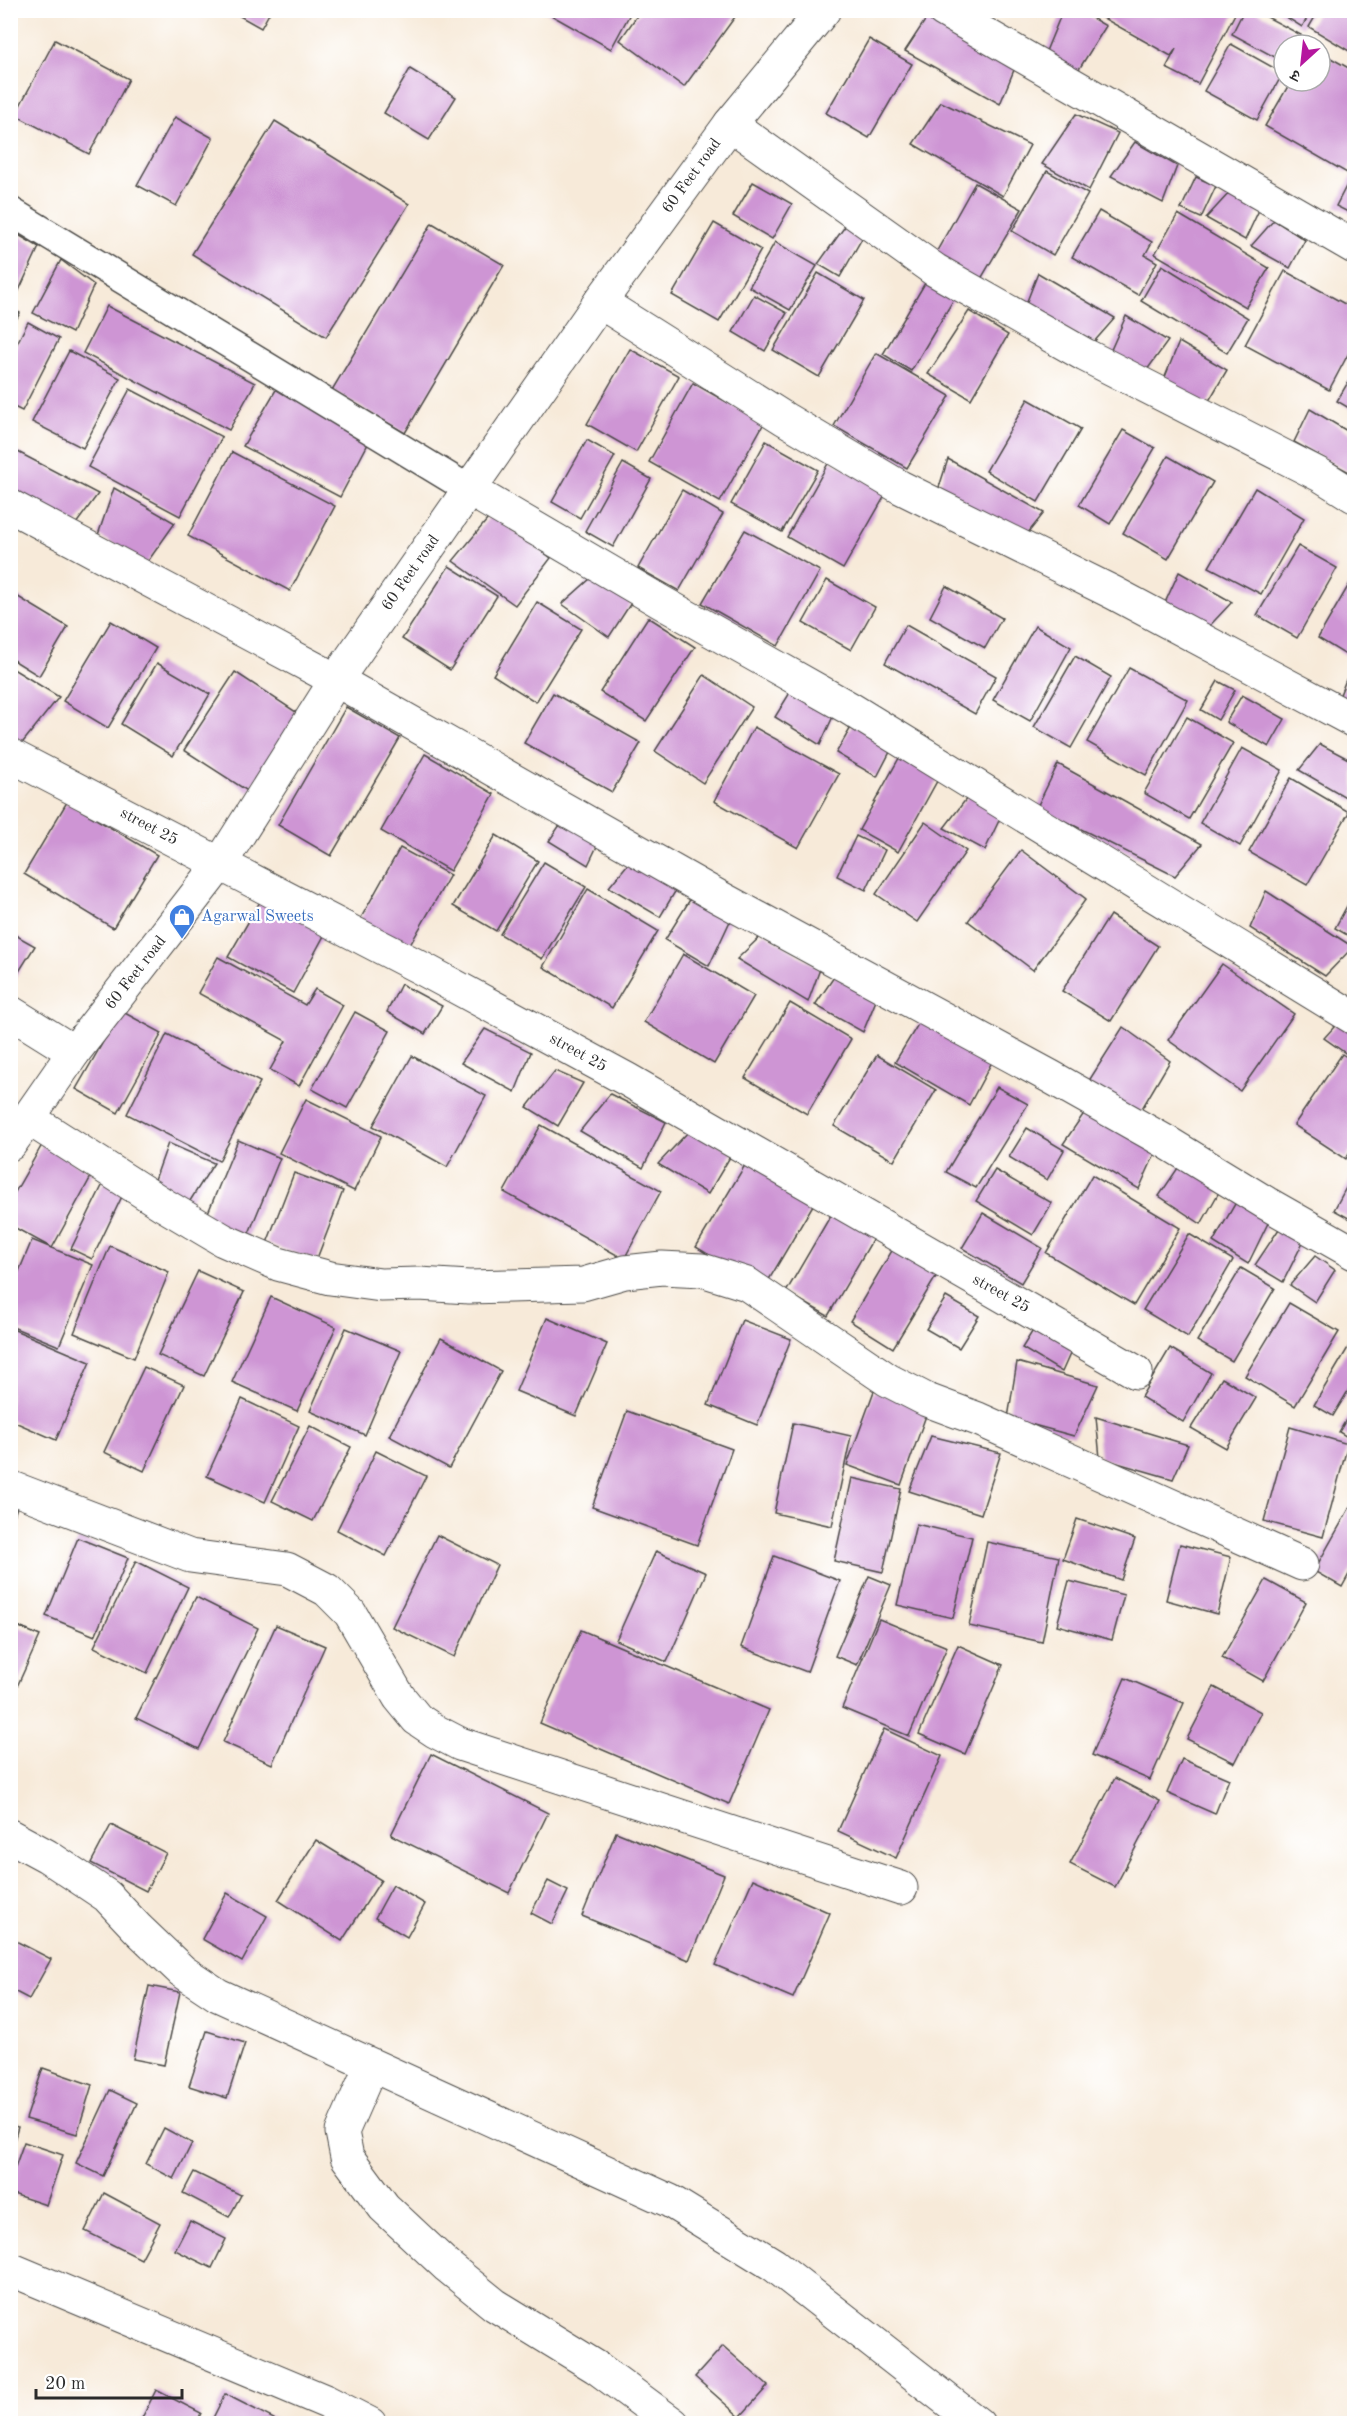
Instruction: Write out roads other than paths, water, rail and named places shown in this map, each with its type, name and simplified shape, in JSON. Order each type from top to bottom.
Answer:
[{"type":"street","name":"60 Feet road","points":[[19,1131],[74,1052],[220,864],[336,680],[600,302],[730,124],[824,10]]},
{"type":"street","points":[[943,10],[1354,247]]},
{"type":"street","points":[[730,124],[935,270],[1085,355],[1322,476],[1354,496]]},
{"type":"street","points":[[600,302],[785,419],[900,487],[1114,593],[1354,721]]},
{"type":"street","points":[[470,489],[661,602],[849,708],[1354,1017]]},
{"type":"street","points":[[10,506],[336,680],[719,897],[1080,1093],[1354,1253]]},
{"type":"street","name":"street 25","points":[[10,755],[423,969],[628,1080],[1136,1371]]},
{"type":"street","points":[[10,1012],[74,1052]]},
{"type":"street","points":[[19,1131],[164,1205],[223,1240],[278,1264],[330,1278],[381,1285],[419,1284],[469,1287],[583,1284],[625,1272],[662,1268],[702,1269],[747,1284],[888,1380],[917,1395],[978,1419],[1302,1564]]},
{"type":"street","points":[[10,1487],[190,1556],[287,1569],[327,1590],[350,1613],[399,1697],[417,1719],[460,1744],[901,1888]]},
{"type":"street","points":[[10,1836],[46,1856],[107,1896],[182,1971],[218,1995],[670,2201],[774,2265],[978,2424]]},
{"type":"street","points":[[371,2066],[342,2133],[347,2157],[384,2207],[447,2266],[495,2304],[596,2367],[673,2424]]},
{"type":"street","points":[[10,2269],[316,2398],[370,2424]]},
{"type":"lane","points":[[10,211],[470,489]]},
{"type":"place","name":"Agarwal Sweets","points":[[182,940]]}]
